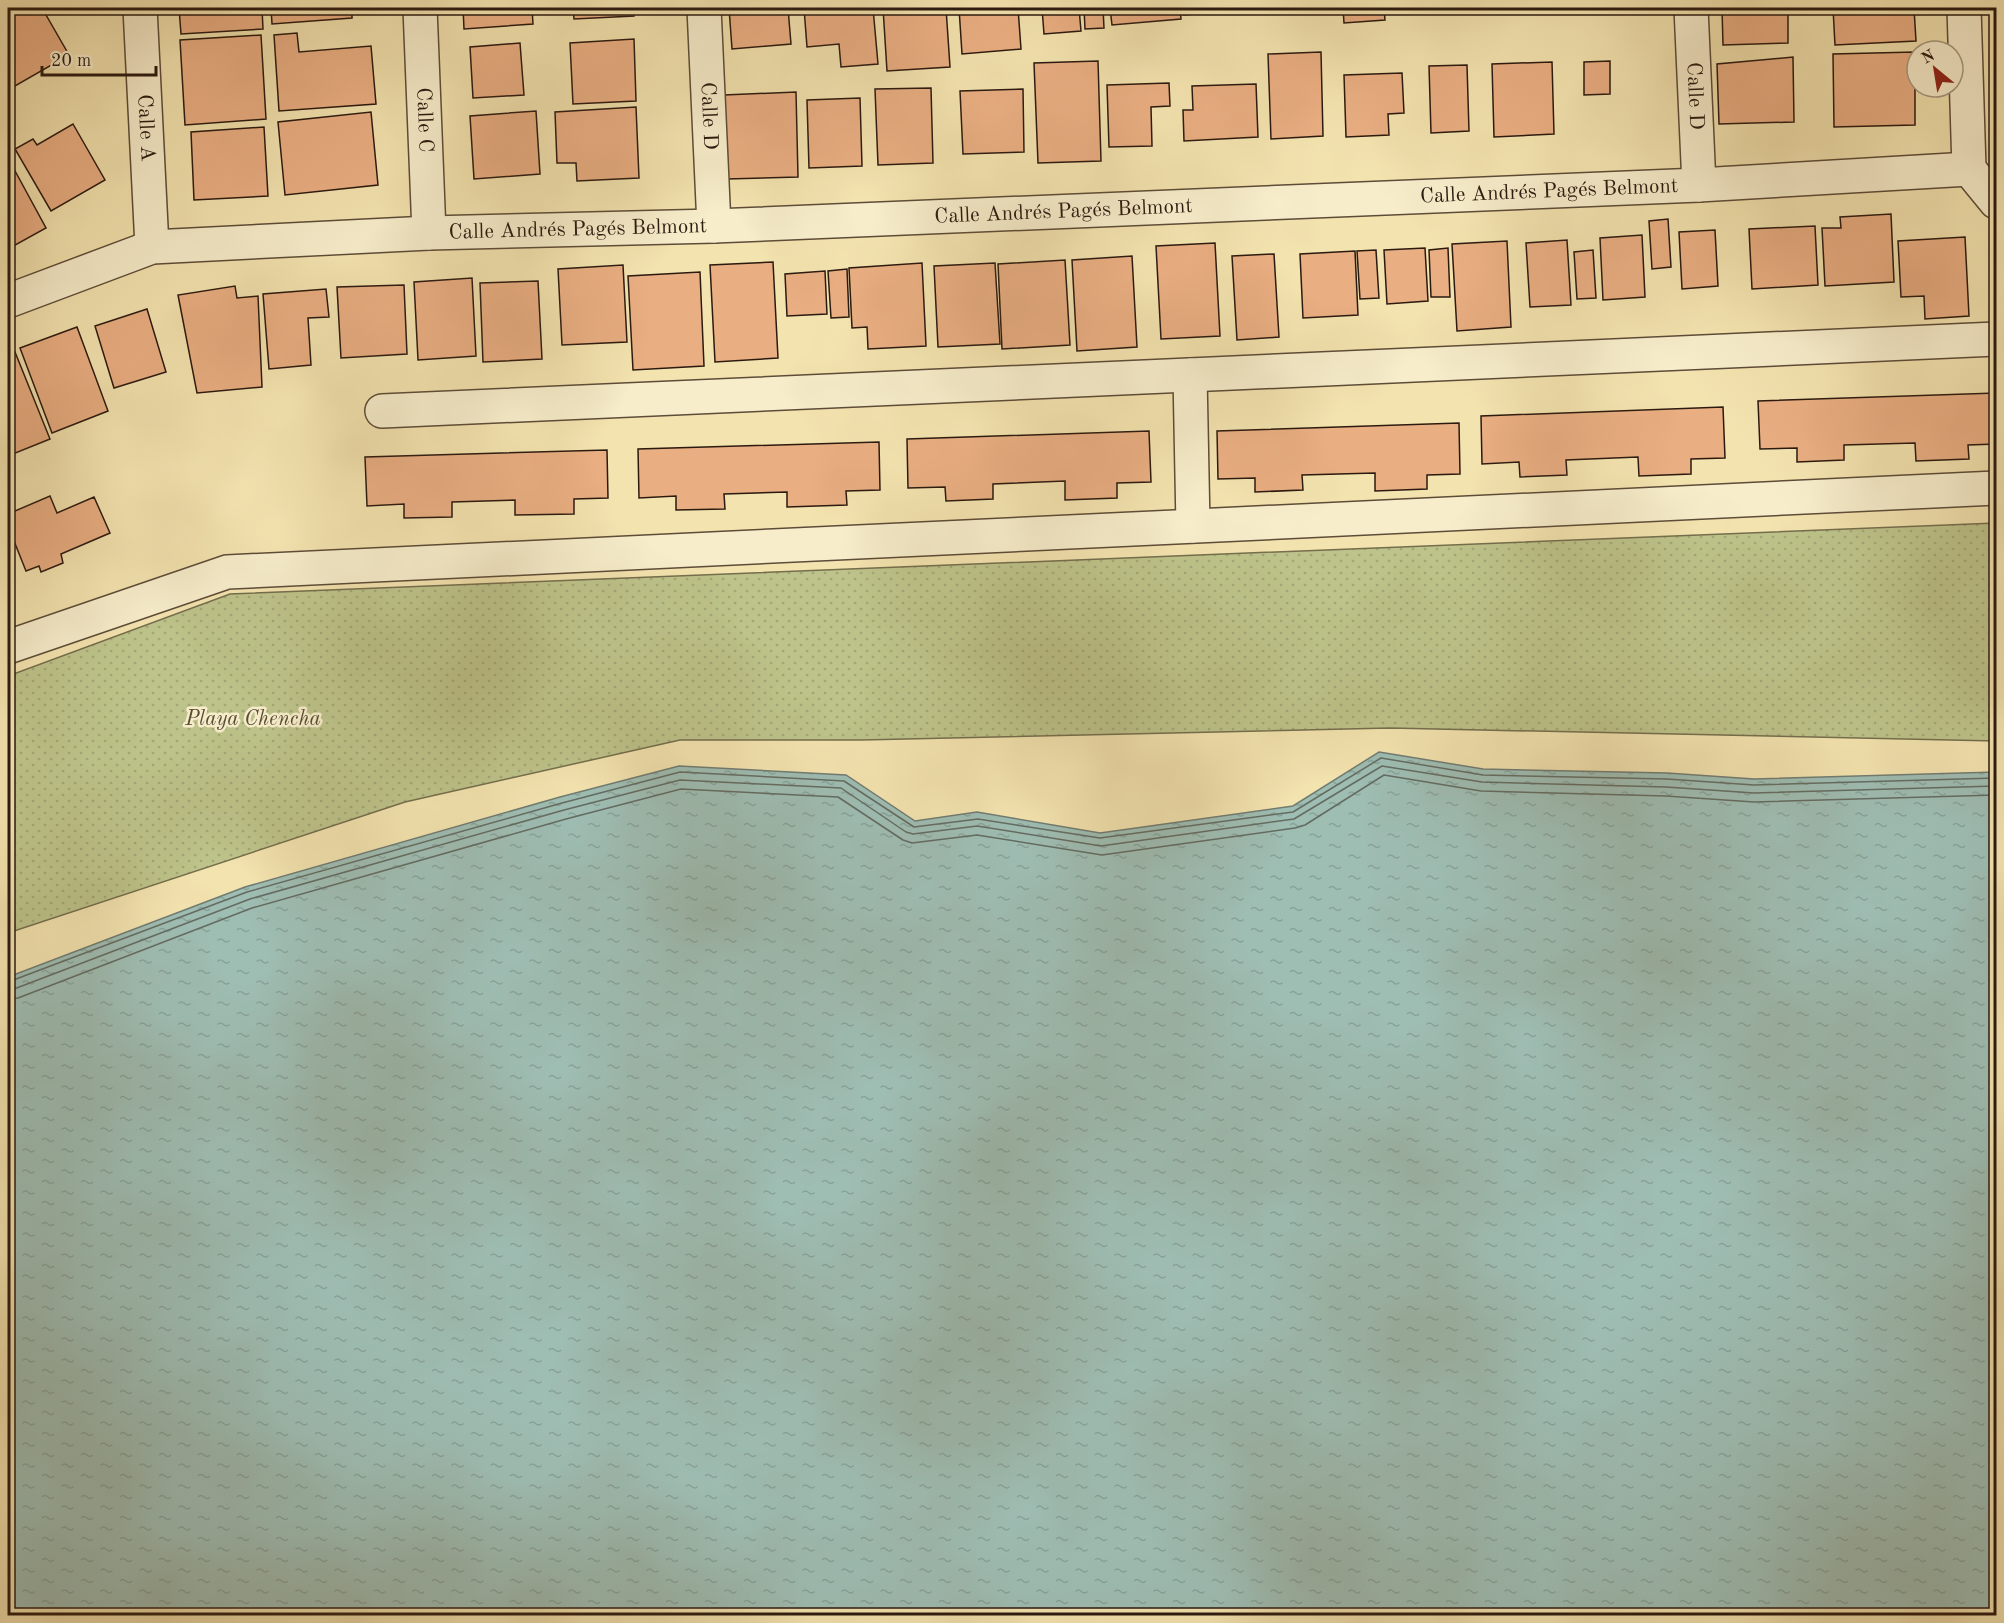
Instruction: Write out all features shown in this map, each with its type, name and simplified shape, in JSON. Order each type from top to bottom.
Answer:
[{"type":"street","name":"Calle A","points":[[140,8],[152,248]]},
{"type":"street","name":"Calle C","points":[[420,8],[429,233]]},
{"type":"street","name":"Calle D","points":[[704,8],[714,226]]},
{"type":"street","name":"Calle D","points":[[1691,8],[1699,184]]},
{"type":"street","points":[[1964,8],[1969,169],[1996,202]]},
{"type":"street","name":"Calle Andrés Pagés Belmont","points":[[8,301],[152,248],[429,233],[714,226],[1699,184],[1969,169]]},
{"type":"street","points":[[382,411],[1996,339]]},
{"type":"street","points":[[1190,375],[1193,526]]},
{"type":"street","points":[[8,644],[227,572],[1996,488]]},
{"type":"green space","name":"Playa Chencha","points":[[1996,523],[1996,741],[1390,728],[861,740],[680,740],[405,802],[8,933],[8,676],[230,594]]},
{"type":"water","points":[[1379,752],[1483,769],[1667,773],[1754,779],[1996,772],[1996,1615],[8,1615],[8,977],[245,887],[560,797],[679,766],[846,775],[915,821],[977,812],[1100,833],[1293,806]]},
{"type":"building","points":[[8,8],[42,8],[69,55],[8,90]]},
{"type":"building","points":[[179,8],[262,8],[263,29],[181,34]]},
{"type":"building","points":[[271,8],[352,8],[352,18],[272,24]]},
{"type":"building","points":[[463,8],[532,8],[533,24],[464,29]]},
{"type":"building","points":[[573,8],[633,8],[634,16],[574,19]]},
{"type":"building","points":[[729,8],[788,8],[791,44],[732,49]]},
{"type":"building","points":[[804,8],[873,8],[878,64],[841,67],[839,44],[807,47]]},
{"type":"building","points":[[883,8],[946,8],[950,67],[887,71]]},
{"type":"building","points":[[959,8],[1018,8],[1021,49],[962,54]]},
{"type":"building","points":[[1042,8],[1079,8],[1081,31],[1044,34]]},
{"type":"building","points":[[1084,8],[1103,8],[1104,28],[1085,29]]},
{"type":"building","points":[[1110,8],[1180,8],[1181,19],[1112,25]]},
{"type":"building","points":[[1184,8],[1244,8],[1244,10],[1184,15]]},
{"type":"building","points":[[1343,8],[1384,8],[1385,20],[1344,23]]},
{"type":"building","points":[[1421,8],[1479,8],[1479,9],[1421,13]]},
{"type":"building","points":[[1497,8],[1550,8],[1550,10],[1497,14]]},
{"type":"building","points":[[1722,8],[1788,8],[1788,43],[1723,45]]},
{"type":"building","points":[[1833,8],[1914,8],[1916,39],[1835,45]]},
{"type":"building","points":[[1991,8],[1996,8],[1996,50],[1992,51]]},
{"type":"building","points":[[297,33],[299,52],[371,46],[376,104],[279,111],[274,35]]},
{"type":"building","points":[[261,35],[266,119],[185,125],[180,40]]},
{"type":"building","points":[[634,39],[636,101],[573,104],[570,43]]},
{"type":"building","points":[[520,43],[524,95],[473,98],[470,47]]},
{"type":"building","points":[[1321,52],[1323,136],[1271,139],[1268,54]]},
{"type":"building","points":[[1905,52],[1905,99],[1915,99],[1915,125],[1834,127],[1833,54]]},
{"type":"building","points":[[1793,57],[1794,122],[1719,124],[1717,64]]},
{"type":"building","points":[[1098,61],[1101,161],[1038,163],[1034,63]]},
{"type":"building","points":[[1610,61],[1610,94],[1584,95],[1584,62]]},
{"type":"building","points":[[1552,62],[1554,134],[1494,137],[1492,64]]},
{"type":"building","points":[[1467,65],[1469,131],[1431,133],[1429,66]]},
{"type":"building","points":[[1402,73],[1404,113],[1388,114],[1389,135],[1346,137],[1344,75]]},
{"type":"building","points":[[1169,83],[1170,106],[1151,107],[1152,146],[1109,147],[1107,85]]},
{"type":"building","points":[[1256,84],[1258,137],[1184,141],[1183,110],[1193,110],[1192,86]]},
{"type":"building","points":[[931,88],[933,163],[878,165],[875,89]]},
{"type":"building","points":[[1023,89],[1024,152],[963,154],[960,91]]},
{"type":"building","points":[[796,92],[798,177],[727,179],[724,95]]},
{"type":"building","points":[[860,98],[862,166],[809,168],[807,100]]},
{"type":"building","points":[[636,107],[639,178],[577,181],[576,163],[557,163],[555,112]]},
{"type":"building","points":[[536,111],[540,174],[474,179],[470,116]]},
{"type":"building","points":[[371,112],[378,185],[285,195],[278,122]]},
{"type":"building","points":[[73,124],[105,180],[51,211],[15,149],[33,139],[37,145]]},
{"type":"building","points":[[264,127],[268,196],[194,200],[191,132]]},
{"type":"building","points":[[8,158],[46,228],[8,249]]},
{"type":"building","points":[[1891,214],[1894,282],[1825,286],[1822,228],[1841,228],[1840,217]]},
{"type":"building","points":[[1668,219],[1671,267],[1652,269],[1649,221]]},
{"type":"building","points":[[1815,226],[1818,285],[1752,289],[1749,229]]},
{"type":"building","points":[[1715,230],[1718,286],[1682,289],[1679,232]]},
{"type":"building","points":[[1642,235],[1645,297],[1603,300],[1600,238]]},
{"type":"building","points":[[1965,237],[1969,316],[1925,319],[1924,296],[1901,297],[1898,241]]},
{"type":"building","points":[[1567,240],[1571,305],[1530,307],[1526,243]]},
{"type":"building","points":[[1507,241],[1511,327],[1457,331],[1452,244]]},
{"type":"building","points":[[1215,243],[1220,336],[1161,339],[1156,246]]},
{"type":"building","points":[[1425,248],[1428,301],[1387,304],[1384,250]]},
{"type":"building","points":[[1448,248],[1450,297],[1431,297],[1429,250]]},
{"type":"building","points":[[1376,250],[1379,298],[1360,299],[1357,251]]},
{"type":"building","points":[[1593,250],[1596,298],[1577,299],[1574,252]]},
{"type":"building","points":[[1355,251],[1358,315],[1303,318],[1300,254]]},
{"type":"building","points":[[1274,254],[1279,337],[1237,340],[1232,256]]},
{"type":"building","points":[[1132,256],[1137,347],[1077,351],[1072,260]]},
{"type":"building","points":[[1065,260],[1070,345],[1002,349],[998,264]]},
{"type":"building","points":[[773,262],[778,358],[715,362],[710,265]]},
{"type":"building","points":[[922,263],[926,346],[868,349],[867,327],[852,328],[849,268]]},
{"type":"building","points":[[995,263],[1000,344],[938,347],[934,266]]},
{"type":"building","points":[[623,265],[627,342],[562,345],[558,269]]},
{"type":"building","points":[[847,269],[849,317],[831,318],[828,271]]},
{"type":"building","points":[[825,271],[827,314],[787,316],[785,274]]},
{"type":"building","points":[[700,272],[704,366],[633,370],[628,276]]},
{"type":"building","points":[[472,278],[476,356],[418,360],[414,282]]},
{"type":"building","points":[[538,281],[542,359],[483,362],[480,283]]},
{"type":"building","points":[[404,285],[407,354],[341,358],[337,287]]},
{"type":"building","points":[[235,286],[237,298],[258,296],[262,387],[197,393],[178,295]]},
{"type":"building","points":[[326,289],[329,317],[308,318],[311,365],[269,369],[263,294]]},
{"type":"building","points":[[147,309],[166,372],[114,388],[95,326]]},
{"type":"building","points":[[77,327],[108,411],[52,433],[20,348]]},
{"type":"building","points":[[15,352],[50,439],[8,456],[8,355]]},
{"type":"building","points":[[1996,393],[1996,444],[1968,445],[1969,459],[1916,461],[1915,443],[1844,445],[1844,460],[1797,462],[1797,448],[1760,449],[1758,401]]},
{"type":"building","points":[[1723,407],[1725,458],[1691,459],[1691,474],[1639,476],[1638,457],[1566,460],[1567,475],[1520,477],[1519,462],[1482,464],[1481,416]]},
{"type":"building","points":[[1459,423],[1460,474],[1427,475],[1427,489],[1375,491],[1375,473],[1302,475],[1303,490],[1255,492],[1255,478],[1218,479],[1217,431]]},
{"type":"building","points":[[1149,431],[1151,482],[1117,483],[1117,498],[1065,500],[1065,481],[993,484],[993,499],[946,501],[945,487],[908,488],[907,439]]},
{"type":"building","points":[[879,442],[880,490],[846,491],[847,505],[787,507],[787,492],[724,494],[725,509],[676,510],[676,496],[639,498],[638,449]]},
{"type":"building","points":[[607,450],[608,498],[574,499],[574,514],[515,515],[515,500],[452,502],[452,517],[404,518],[404,504],[367,506],[365,457]]},
{"type":"building","points":[[50,496],[57,513],[94,497],[110,533],[61,554],[63,563],[41,572],[39,566],[26,571],[8,526],[8,514]]}]
